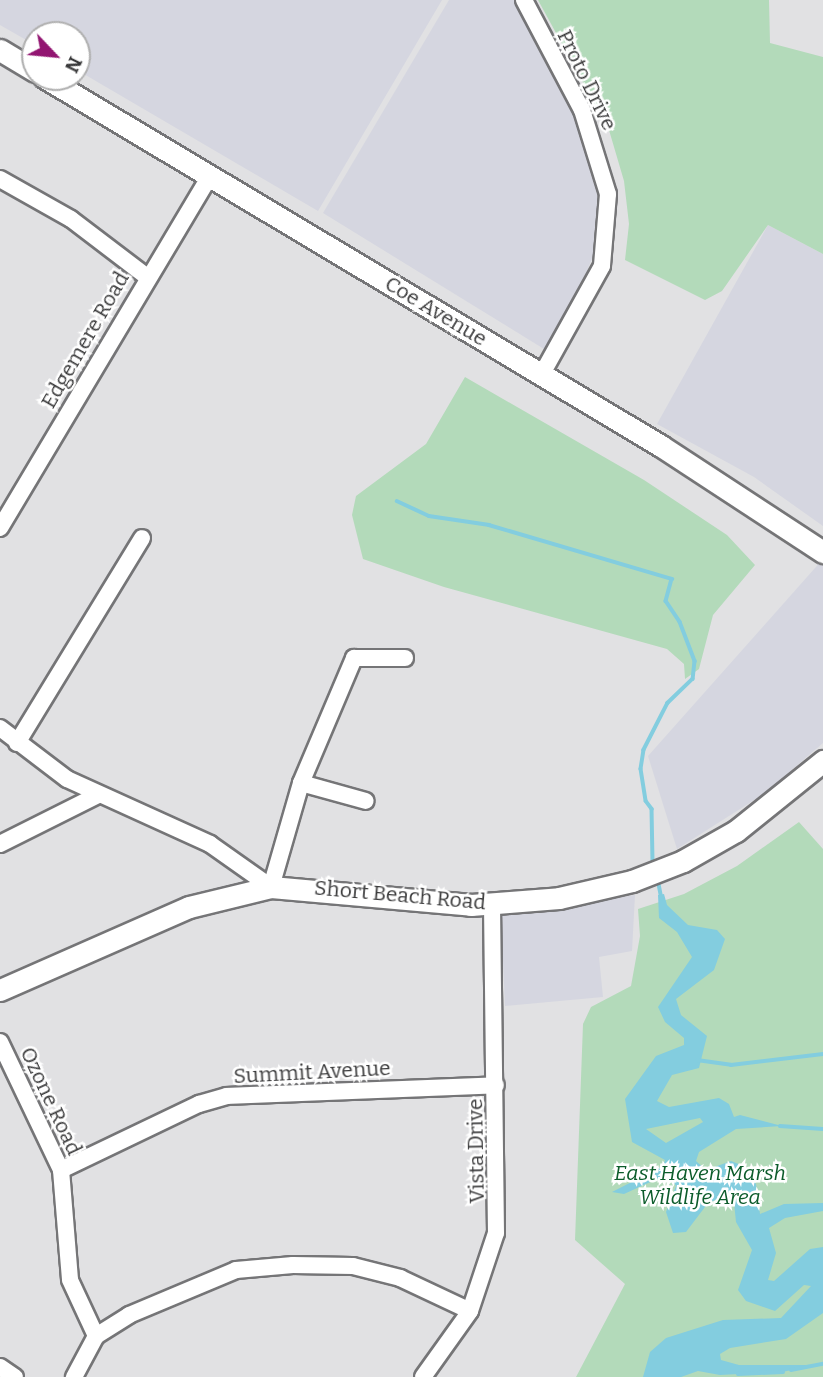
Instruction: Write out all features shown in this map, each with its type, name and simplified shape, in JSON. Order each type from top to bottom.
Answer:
[{"type":"main road","points":[[0,50],[21,63]]},
{"type":"main road","name":"Coe Avenue","points":[[67,91],[752,502],[823,552]]},
{"type":"main road","name":"Short Beach Road","points":[[0,990],[189,907],[271,887],[492,904],[559,898],[654,874],[736,831],[823,761]]},
{"type":"street","name":"Proto Drive","points":[[524,0],[582,110],[608,194],[602,266],[542,374]]},
{"type":"street","name":"Edgemere Road","points":[[0,528],[147,277],[210,176]]},
{"type":"street","points":[[0,179],[71,219],[147,277]]},
{"type":"street","points":[[17,743],[142,538]]},
{"type":"street","points":[[0,728],[44,765],[98,795],[210,844],[271,887],[301,783],[354,658],[405,659]]},
{"type":"street","points":[[301,783],[366,802]]},
{"type":"street","points":[[0,844],[98,795]]},
{"type":"street","name":"Vista Drive","points":[[423,1377],[470,1311],[496,1233],[492,904]]},
{"type":"street","name":"Ozone Road","points":[[0,1042],[61,1170],[69,1280],[96,1336]]},
{"type":"street","name":"Summit Avenue","points":[[61,1170],[199,1104],[228,1096],[496,1084]]},
{"type":"street","points":[[74,1377],[96,1336],[129,1315],[236,1270],[293,1265],[353,1266],[400,1278],[470,1311]]},
{"type":"street","points":[[0,1367],[15,1377]]},
{"type":"shaded area","points":[[0,0],[442,0],[318,211],[91,78],[91,21],[21,21],[21,37],[0,25]]},
{"type":"shaded area","points":[[449,0],[515,0],[572,108],[595,166],[600,207],[596,248],[580,289],[544,349],[323,213]]},
{"type":"shaded area","points":[[768,225],[823,254],[823,526],[754,477],[657,424]]},
{"type":"shaded area","points":[[823,559],[823,743],[765,793],[677,849],[648,756]]},
{"type":"shaded area","points":[[635,895],[632,951],[599,957],[603,997],[505,1006],[501,915]]},
{"type":"green space","points":[[538,0],[769,0],[770,43],[823,57],[823,254],[768,225],[722,291],[705,300],[625,260],[629,224],[624,181],[609,130]]},
{"type":"green space","points":[[465,377],[644,480],[727,535],[755,565],[713,615],[699,669],[685,679],[684,664],[667,649],[444,587],[363,559],[352,515],[356,496],[426,444]]},
{"type":"green space","name":"East Haven Marsh Wildlife Area","points":[[799,822],[823,849],[823,1377],[576,1377],[625,1284],[575,1240],[583,1024],[591,1007],[631,986],[640,936],[638,909],[684,894],[737,866]]},
{"type":"water","points":[[664,894],[667,905],[688,925],[717,930],[725,939],[714,970],[676,999],[681,1015],[707,1036],[699,1068],[672,1075],[657,1101],[669,1107],[719,1098],[729,1104],[734,1117],[740,1115],[782,1126],[736,1129],[699,1152],[696,1161],[706,1170],[731,1161],[741,1165],[756,1184],[760,1214],[784,1204],[823,1203],[823,1211],[785,1218],[769,1228],[776,1253],[768,1280],[774,1281],[810,1249],[823,1247],[823,1313],[786,1339],[730,1348],[720,1354],[721,1360],[739,1365],[817,1365],[782,1372],[720,1375],[698,1371],[681,1377],[643,1377],[650,1352],[666,1338],[723,1320],[781,1318],[811,1286],[804,1285],[775,1311],[746,1301],[738,1290],[752,1250],[736,1222],[733,1193],[708,1203],[686,1232],[673,1233],[666,1212],[676,1186],[668,1174],[624,1194],[612,1192],[663,1166],[665,1160],[632,1142],[625,1099],[656,1056],[684,1045],[684,1038],[665,1022],[658,1007],[692,957],[677,932],[659,918],[658,895]],"holes":[[[700,1118],[703,1122],[666,1143],[646,1129]]]},
{"type":"waterway","points":[[397,501],[429,516],[489,525],[672,579],[666,601],[680,622],[695,661],[693,679],[668,703],[644,750],[641,769],[646,801],[652,809],[653,861]]},
{"type":"waterway","points":[[659,884],[662,899]]},
{"type":"waterway","points":[[697,1060],[731,1065],[823,1054]]},
{"type":"waterway","points":[[780,1126],[823,1129]]},
{"type":"waterway","points":[[791,1370],[823,1364]]},
{"type":"waterway","points":[[738,1374],[783,1372]]}]
